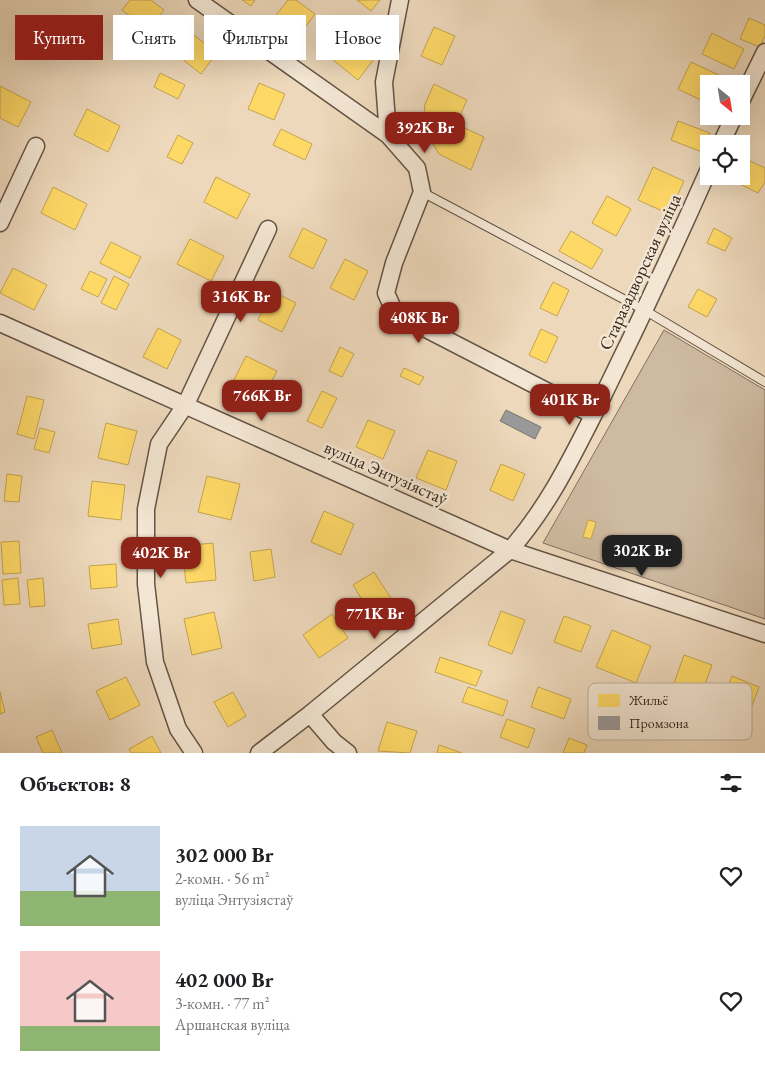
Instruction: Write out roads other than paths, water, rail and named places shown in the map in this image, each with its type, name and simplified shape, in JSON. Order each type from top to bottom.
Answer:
[{"type":"street","points":[[197,0],[388,135],[417,168],[422,192],[394,263],[386,293],[395,313],[593,415]]},
{"type":"street","points":[[388,135],[384,82],[400,0]]},
{"type":"street","points":[[750,83],[765,52]]},
{"type":"street","points":[[0,223],[36,146]]},
{"type":"street","name":"Старазадворская вуліца","points":[[259,753],[310,714],[510,550],[546,505],[646,311],[702,185]]},
{"type":"street","points":[[194,753],[178,729],[155,662],[146,584],[146,509],[159,444],[186,404],[268,229]]},
{"type":"street","name":"вуліца Энтузіястаў","points":[[0,323],[186,404],[510,550],[765,634]]},
{"type":"street","points":[[310,714],[334,742],[348,753]]},
{"type":"lane","points":[[422,192],[646,311],[765,382]]}]
